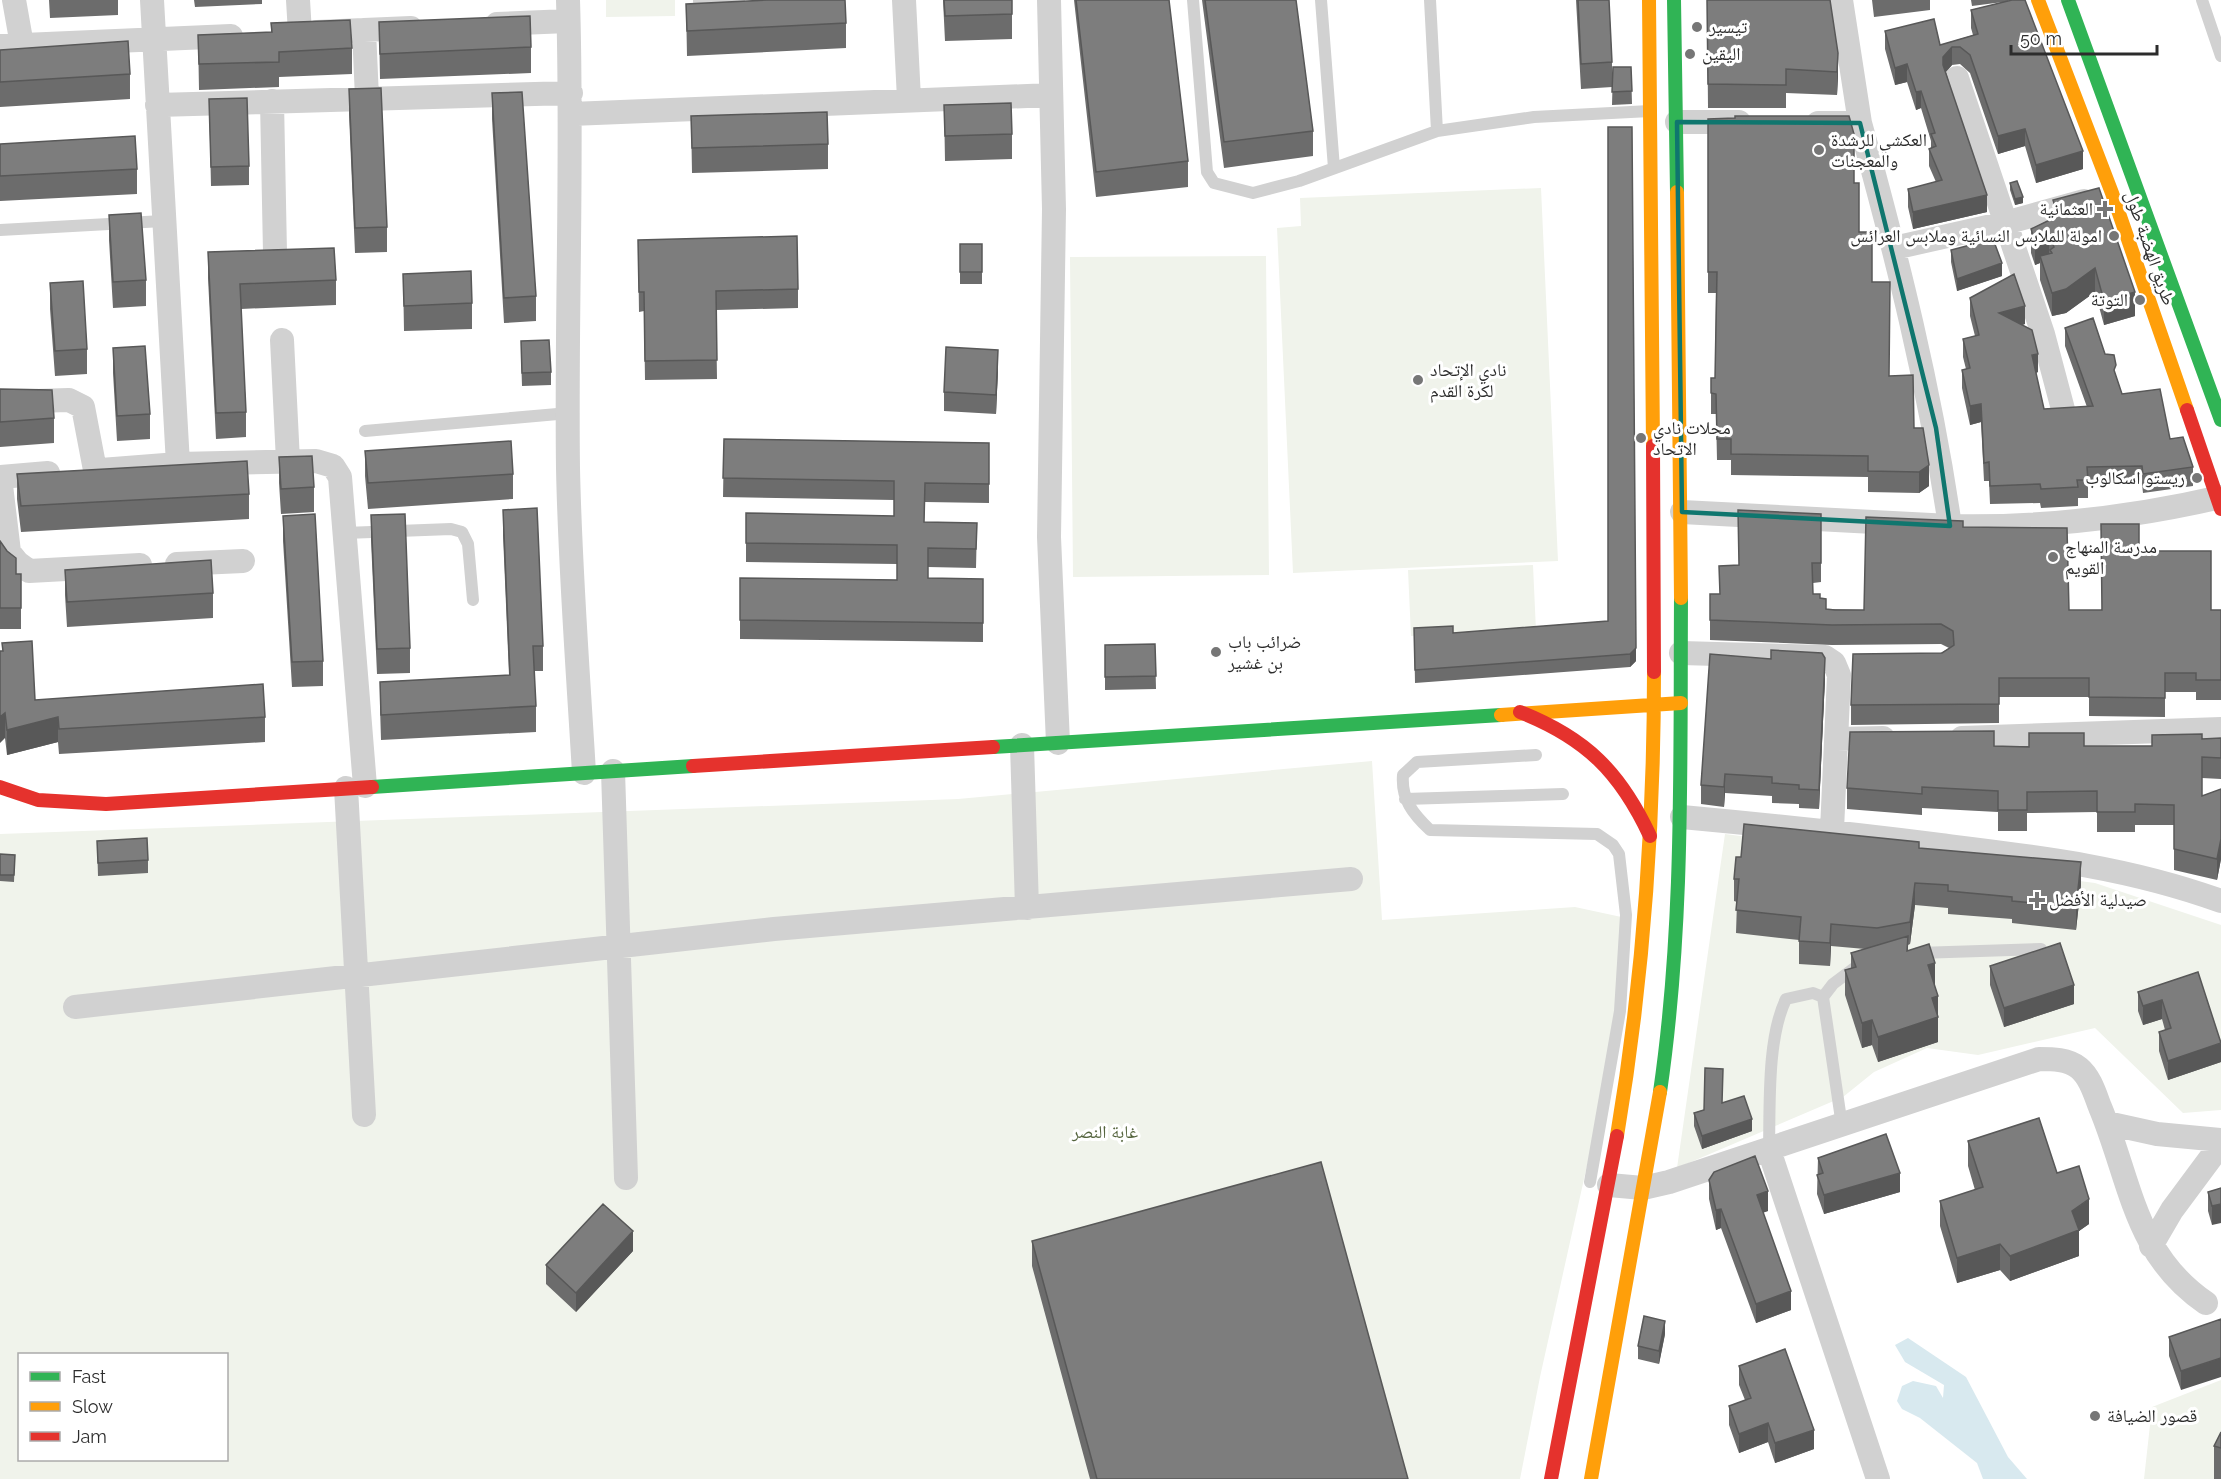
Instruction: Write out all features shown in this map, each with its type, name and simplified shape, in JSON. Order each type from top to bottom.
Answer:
[{"type":"main road","points":[[1551,1479],[1576,1340],[1600,1183],[1638,997],[1652,842],[1655,704],[1649,0]]},
{"type":"main road","points":[[1591,1479],[1643,1188],[1671,1008],[1679,910],[1682,818],[1682,512],[1674,0]]},
{"type":"main road","name":"طريق الهضبة طول","points":[[2038,0],[2112,194],[2220,502]]},
{"type":"main road","name":"طريق الهضبة طول","points":[[2068,0],[2221,420]]},
{"type":"main road","points":[[0,787],[19,796],[41,802],[106,804],[1681,703]]},
{"type":"main road","points":[[1520,712],[1570,734],[1598,756],[1628,791],[1652,842]]},
{"type":"street","points":[[14,0],[11,46],[432,27]]},
{"type":"street","points":[[152,0],[157,105],[147,136],[163,221],[178,464]]},
{"type":"street","points":[[277,34],[298,0]]},
{"type":"street","points":[[705,1],[733,0]]},
{"type":"street","points":[[904,0],[909,99]]},
{"type":"street","points":[[1049,0],[1054,356],[1049,537],[1058,743]]},
{"type":"street","points":[[1842,0],[1860,123],[1894,248],[1936,428],[1950,526]]},
{"type":"street","points":[[478,25],[568,10],[571,104],[569,413],[572,575],[584,773]]},
{"type":"street","points":[[364,30],[367,98]]},
{"type":"street","points":[[1957,78],[2043,334],[2064,413]]},
{"type":"street","points":[[157,105],[367,98],[571,104],[909,99],[1051,94]]},
{"type":"street","points":[[272,101],[275,253]]},
{"type":"street","points":[[1677,122],[1759,122]]},
{"type":"street","points":[[1794,123],[1860,123]]},
{"type":"street","points":[[1894,248],[2005,224],[2112,194]]},
{"type":"street","points":[[282,340],[288,461]]},
{"type":"street","points":[[0,402],[69,400],[83,407],[95,470]]},
{"type":"street","points":[[243,561],[29,570],[18,563],[9,552],[0,477],[178,464],[288,461],[316,461],[333,466],[340,477],[345,533],[355,787],[357,977],[364,1115]]},
{"type":"street","points":[[1682,512],[1989,527],[2097,521],[2220,502]]},
{"type":"street","points":[[1681,653],[1854,659]]},
{"type":"street","points":[[1830,659],[1839,675],[1832,830]]},
{"type":"street","points":[[1943,738],[2037,737],[2221,729]]},
{"type":"street","points":[[1837,739],[1908,738]]},
{"type":"street","points":[[1022,745],[1027,908]]},
{"type":"street","points":[[613,771],[626,1178]]},
{"type":"street","points":[[1682,818],[1832,830],[2043,857],[2114,868],[2221,901]]},
{"type":"street","points":[[75,1007],[774,929],[1351,879]]},
{"type":"street","points":[[1600,1183],[1643,1188],[1669,1182],[2039,1059],[2060,1060],[2078,1067],[2089,1080],[2107,1124],[2135,1214],[2151,1246],[2167,1269],[2188,1291],[2206,1304]]},
{"type":"street","points":[[2107,1124],[2167,1135],[2221,1140]]},
{"type":"street","points":[[2151,1246],[2172,1210],[2221,1144]]},
{"type":"street","points":[[1769,1150],[1878,1479]]},
{"type":"lane","points":[[1193,0],[1207,172],[1214,183],[1252,193],[1299,181],[1437,131],[1534,117],[1651,111]]},
{"type":"lane","points":[[1321,0],[1334,168]]},
{"type":"lane","points":[[1430,0],[1437,131]]},
{"type":"lane","points":[[2202,0],[2221,56]]},
{"type":"lane","points":[[0,230],[163,221]]},
{"type":"lane","points":[[365,431],[569,413]]},
{"type":"lane","points":[[345,533],[451,529],[462,532],[468,544],[473,600]]},
{"type":"lane","points":[[1536,755],[1418,762],[1403,775],[1405,800],[1430,830],[1597,834],[1613,845],[1619,854],[1626,915],[1620,1011],[1600,1183]]},
{"type":"lane","points":[[1405,800],[1563,795]]},
{"type":"lane","points":[[1906,955],[2041,949]]},
{"type":"lane","points":[[1842,1126],[1822,997],[1833,984],[1855,967],[1866,964]]},
{"type":"lane","points":[[1769,1150],[1771,1077],[1782,1009],[1786,999],[1800,994],[1813,993],[1822,997]]},
{"type":"highlighted area","points":[[1677,122],[1860,123],[1936,428],[1950,526],[1682,512]]},
{"type":"green space","points":[[606,0],[675,0],[675,16],[606,17]]},
{"type":"green space","points":[[1541,188],[1558,561],[1293,573],[1277,228],[1301,226],[1300,198]]},
{"type":"green space","points":[[1266,256],[1269,575],[1073,577],[1070,257]]},
{"type":"green space","points":[[1533,565],[1536,631],[1411,636],[1408,570]]},
{"type":"green space","name":"غابة النصر","points":[[1372,761],[1382,920],[1575,907],[1626,918],[1608,1071],[1540,1377],[1520,1479],[0,1479],[0,834],[958,799]]},
{"type":"green space","points":[[1725,834],[2095,883],[2221,925],[2221,1110],[2183,1113],[2095,1028],[1978,1055],[1927,1048],[1874,1072],[1843,1097],[1677,1168]]},
{"type":"green space","points":[[2221,1380],[2221,1479],[2144,1479],[2152,1407]]},
{"type":"shaded area","points":[[1908,1338],[1966,1377],[2008,1457],[2027,1479],[1983,1479],[1977,1463],[1920,1418],[1902,1409],[1897,1401],[1902,1386],[1913,1381],[1936,1386],[1943,1398],[1944,1385],[1905,1362],[1895,1345]]},
{"type":"building","points":[[768,0],[845,0],[846,23],[687,31],[686,4]]},
{"type":"building","points":[[944,0],[1012,0],[1012,14],[945,16]]},
{"type":"building","points":[[1076,0],[1169,0],[1188,161],[1096,172]]},
{"type":"building","points":[[1205,0],[1296,0],[1313,131],[1224,142]]},
{"type":"building","points":[[1578,0],[1609,0],[1612,62],[1581,64]]},
{"type":"building","points":[[1707,0],[1830,0],[1838,53],[1837,72],[1786,69],[1786,85],[1708,84]]},
{"type":"building","points":[[2012,0],[2025,0],[2083,151],[2036,165],[2025,129],[1998,136],[1970,55],[1960,47],[1952,47],[1943,57],[1943,65],[1987,195],[1913,212],[1908,189],[1942,180],[1929,149],[1936,146],[1931,134],[1935,133],[1921,91],[1916,92],[1907,64],[1895,68],[1885,31],[1934,19],[1940,45],[1978,34],[1971,10]]},
{"type":"building","points":[[530,16],[531,47],[380,54],[379,22]]},
{"type":"building","points":[[350,20],[352,48],[279,52],[279,62],[199,64],[198,35],[272,32],[271,23]]},
{"type":"building","points":[[128,41],[130,74],[0,82],[0,50]]},
{"type":"building","points":[[1613,67],[1631,67],[1632,91],[1612,92]]},
{"type":"building","points":[[381,88],[387,227],[355,228],[349,89]]},
{"type":"building","points":[[522,92],[536,296],[504,298],[492,93]]},
{"type":"building","points":[[247,98],[249,166],[211,167],[209,99]]},
{"type":"building","points":[[1011,103],[1012,134],[945,136],[944,105]]},
{"type":"building","points":[[827,112],[828,144],[692,148],[691,116]]},
{"type":"building","points":[[1735,116],[1849,116],[1854,134],[1854,183],[1859,183],[1859,232],[1872,232],[1872,282],[1890,282],[1889,376],[1913,375],[1914,428],[1923,428],[1929,465],[1919,472],[1868,471],[1868,456],[1731,454],[1731,439],[1717,439],[1716,394],[1711,393],[1711,378],[1715,378],[1717,272],[1708,272],[1708,119],[1735,118]]},
{"type":"building","points":[[1608,127],[1632,127],[1636,648],[1630,654],[1415,670],[1414,628],[1453,626],[1453,633],[1608,621]]},
{"type":"building","points":[[135,136],[137,169],[0,176],[0,144]]},
{"type":"building","points":[[2017,181],[2023,197],[2015,199],[2010,183]]},
{"type":"building","points":[[2099,188],[2135,292],[2104,301],[2095,268],[2066,289],[2052,293],[2040,256],[2052,253],[2050,250],[2054,247],[2049,236],[2035,241],[2031,229],[2058,216],[2053,200]]},
{"type":"building","points":[[141,213],[146,280],[113,282],[109,215]]},
{"type":"building","points":[[797,236],[798,289],[716,291],[717,360],[645,361],[644,292],[639,292],[638,240]]},
{"type":"building","points":[[1993,239],[2002,263],[1957,279],[1951,250]]},
{"type":"building","points":[[960,244],[982,244],[982,272],[960,272]]},
{"type":"building","points":[[334,248],[336,280],[240,284],[246,412],[216,413],[208,252]]},
{"type":"building","points":[[471,271],[472,303],[404,306],[403,274]]},
{"type":"building","points":[[2014,274],[2025,306],[1999,313],[2032,330],[2038,354],[2032,355],[2044,409],[2093,406],[2065,328],[2093,318],[2105,354],[2114,355],[2116,365],[2114,370],[2122,394],[2160,389],[2170,439],[2183,437],[2193,467],[2143,474],[2142,466],[2087,467],[2088,480],[2077,480],[2078,487],[2041,489],[2040,484],[1990,486],[1989,462],[1984,463],[1981,404],[1970,406],[1962,370],[1970,368],[1963,339],[1979,335],[1970,298]]},
{"type":"building","points":[[83,281],[87,349],[55,351],[50,283]]},
{"type":"building","points":[[549,340],[551,372],[522,373],[521,341]]},
{"type":"building","points":[[145,346],[150,414],[117,416],[113,348]]},
{"type":"building","points":[[946,347],[998,350],[996,395],[944,392]]},
{"type":"building","points":[[0,389],[52,390],[54,418],[0,422]]},
{"type":"building","points":[[724,439],[989,443],[989,484],[925,483],[924,522],[977,523],[976,549],[928,548],[928,578],[983,579],[983,623],[740,620],[740,578],[897,580],[897,545],[746,543],[746,513],[894,516],[894,481],[723,478]]},
{"type":"building","points":[[511,441],[513,474],[368,483],[365,451]]},
{"type":"building","points":[[312,456],[314,487],[281,489],[279,457]]},
{"type":"building","points":[[247,461],[249,494],[21,506],[17,474]]},
{"type":"building","points":[[537,508],[543,646],[533,646],[536,706],[381,715],[380,682],[510,675],[503,510]]},
{"type":"building","points":[[1738,510],[1821,514],[1821,563],[1812,563],[1813,594],[1820,594],[1820,598],[1826,599],[1826,609],[1835,610],[1864,610],[1866,517],[1963,521],[1963,527],[2067,528],[2069,610],[2102,610],[2101,524],[2139,524],[2139,551],[2211,551],[2211,610],[2221,610],[2221,680],[2196,680],[2196,673],[2165,673],[2165,698],[2089,697],[2089,678],[1999,678],[1999,704],[1851,705],[1853,654],[1942,653],[1954,645],[1953,631],[1941,624],[1832,625],[1710,620],[1710,594],[1720,594],[1719,566],[1739,565]]},
{"type":"building","points":[[315,514],[323,661],[292,662],[283,516]]},
{"type":"building","points":[[405,514],[410,648],[377,649],[371,515]]},
{"type":"building","points":[[0,541],[16,558],[16,574],[21,574],[21,608],[0,608]]},
{"type":"building","points":[[211,560],[213,593],[67,602],[65,570]]},
{"type":"building","points":[[32,641],[35,700],[263,684],[265,717],[59,729],[58,717],[7,730],[5,713],[0,717],[2,643]]},
{"type":"building","points":[[1155,644],[1156,676],[1105,677],[1105,645]]},
{"type":"building","points":[[1771,650],[1822,653],[1825,658],[1819,790],[1799,789],[1799,785],[1772,783],[1772,777],[1725,774],[1724,787],[1701,785],[1710,654],[1771,659]]},
{"type":"building","points":[[1994,731],[1994,746],[2029,747],[2029,733],[2084,733],[2084,746],[2152,746],[2152,735],[2202,734],[2202,739],[2221,738],[2221,758],[2202,757],[2202,796],[2221,789],[2221,839],[2217,859],[2174,849],[2174,805],[2135,804],[2135,812],[2097,812],[2097,791],[2027,792],[2027,810],[1998,810],[1998,791],[1922,787],[1922,794],[1847,788],[1850,732]]},
{"type":"building","points":[[1744,824],[1919,842],[1919,848],[2081,862],[2076,907],[2012,901],[2012,897],[1948,891],[1948,885],[1915,883],[1910,922],[1877,928],[1831,924],[1830,943],[1799,941],[1801,917],[1736,910],[1739,879],[1734,879],[1736,857],[1741,857]]},
{"type":"building","points":[[147,838],[148,860],[98,863],[97,841]]},
{"type":"building","points":[[0,854],[15,855],[14,875],[0,875]]},
{"type":"building","points":[[1908,936],[1907,951],[1929,944],[1935,963],[1928,965],[1938,996],[1932,998],[1938,1017],[1878,1037],[1872,1020],[1862,1023],[1845,970],[1856,967],[1851,953]]},
{"type":"building","points":[[2060,943],[2074,985],[2004,1008],[1990,966]]},
{"type":"building","points":[[2198,972],[2221,1043],[2168,1061],[2159,1032],[2171,1028],[2162,1000],[2143,1006],[2138,992]]},
{"type":"building","points":[[1705,1068],[1723,1069],[1722,1103],[1744,1096],[1752,1119],[1702,1136],[1694,1113],[1704,1110]]},
{"type":"building","points":[[2039,1118],[2057,1173],[2079,1166],[2089,1199],[2072,1211],[2079,1230],[2010,1256],[2000,1244],[1957,1258],[1940,1201],[1983,1187],[1968,1141]]},
{"type":"building","points":[[1886,1134],[1900,1173],[1824,1195],[1817,1175],[1823,1173],[1818,1158]]},
{"type":"building","points":[[1755,1156],[1768,1191],[1757,1195],[1791,1291],[1756,1304],[1721,1209],[1716,1210],[1709,1180],[1714,1172]]},
{"type":"building","points":[[1321,1162],[1408,1479],[1097,1479],[1032,1241]]},
{"type":"building","points":[[2221,1188],[2221,1204],[2212,1206],[2208,1192]]},
{"type":"building","points":[[603,1204],[633,1231],[576,1293],[546,1265]]},
{"type":"building","points":[[1644,1316],[1665,1321],[1659,1351],[1638,1346]]},
{"type":"building","points":[[2221,1319],[2221,1358],[2181,1371],[2169,1337]]},
{"type":"building","points":[[1785,1349],[1814,1430],[1775,1443],[1768,1423],[1739,1434],[1729,1406],[1751,1398],[1739,1366]]},
{"type":"building","points":[[2221,1432],[2221,1448],[2214,1446]]},
{"type":"traffic: fast","points":[[1674,0],[1677,192]]},
{"type":"traffic: fast","points":[[2068,0],[2221,420]]},
{"type":"traffic: fast","points":[[1660,1092],[1668,1030],[1677,907],[1681,598]]},
{"type":"traffic: fast","points":[[993,747],[1501,715]]},
{"type":"traffic: fast","points":[[372,787],[693,766]]},
{"type":"traffic: slow","points":[[1649,0],[1653,446]]},
{"type":"traffic: slow","points":[[2038,0],[2112,193],[2187,410]]},
{"type":"traffic: slow","points":[[1677,192],[1681,598]]},
{"type":"traffic: slow","points":[[1617,1136],[1634,1020],[1645,905],[1652,789],[1654,672]]},
{"type":"traffic: slow","points":[[1501,715],[1681,703]]},
{"type":"traffic: slow","points":[[1591,1479],[1660,1092]]},
{"type":"traffic: jam","points":[[2187,410],[2221,509]]},
{"type":"traffic: jam","points":[[1653,446],[1654,672]]},
{"type":"traffic: jam","points":[[1520,712],[1564,733],[1598,760],[1626,793],[1650,836]]},
{"type":"traffic: jam","points":[[693,766],[993,747]]},
{"type":"traffic: jam","points":[[0,787],[38,800],[106,804],[372,787]]},
{"type":"traffic: jam","points":[[1551,1479],[1617,1136]]},
{"type":"place","name":"تيسير","points":[[1697,27]]},
{"type":"place","name":"اليقين","points":[[1690,54]]},
{"type":"place","name":"العكشي للرشدة والمعجنات","points":[[1819,150]]},
{"type":"place","name":"العثمانية","points":[[2105,209]]},
{"type":"place","name":"امولة للملابس النسائية وملابس العرائس","points":[[2114,236]]},
{"type":"place","name":"التوتة","points":[[2140,300]]},
{"type":"place","name":"نادي الإتحاد لكرة القدم","points":[[1418,380]]},
{"type":"place","name":"محلات نادي الاتحاد","points":[[1641,438]]},
{"type":"place","name":"ريستو اسكالوب","points":[[2197,478]]},
{"type":"place","name":"مدرسة المنهاج القويم","points":[[2053,557]]},
{"type":"place","name":"ضرائب باب بن غشير","points":[[1216,652]]},
{"type":"place","name":"صيدلية الأفضل","points":[[2037,900]]},
{"type":"place","name":"قصور الضيافة","points":[[2095,1416]]}]
